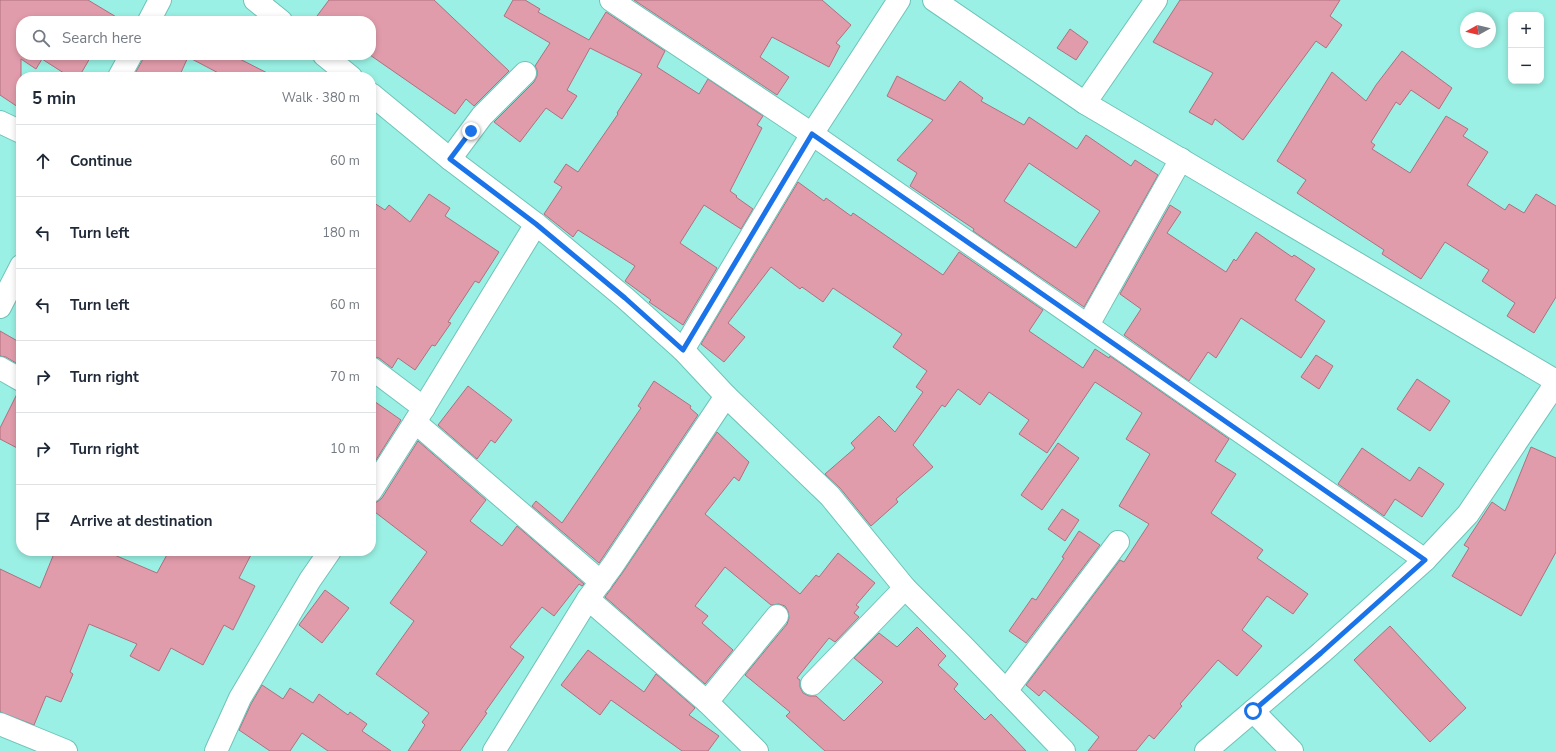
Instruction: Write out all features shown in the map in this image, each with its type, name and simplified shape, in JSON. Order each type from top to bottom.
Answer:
[{"type":"street","points":[[152,16],[160,0]]},
{"type":"street","points":[[255,0],[275,16]]},
{"type":"street","points":[[611,0],[812,134],[1425,560]]},
{"type":"street","points":[[683,350],[812,134],[899,0]]},
{"type":"street","points":[[934,0],[1085,103],[1556,382],[1468,514],[1425,560],[1321,653],[1206,751]]},
{"type":"street","points":[[1085,103],[1156,0]]},
{"type":"street","points":[[122,72],[128,60]]},
{"type":"street","points":[[330,60],[345,72]]},
{"type":"street","points":[[450,159],[482,116],[525,73]]},
{"type":"street","points":[[376,98],[450,159],[536,224],[625,298],[683,350],[726,396],[830,496],[905,588],[1064,751]]},
{"type":"street","points":[[0,122],[16,130]]},
{"type":"street","points":[[1088,325],[1181,159]]},
{"type":"street","points":[[376,483],[420,415],[536,224]]},
{"type":"street","points":[[0,307],[16,276]]},
{"type":"street","points":[[0,368],[16,377]]},
{"type":"street","points":[[376,373],[601,582]]},
{"type":"street","points":[[494,751],[588,599],[726,396]]},
{"type":"street","points":[[1006,691],[1118,542]]},
{"type":"street","points":[[216,751],[240,698],[310,580],[327,556]]},
{"type":"street","points":[[812,684],[905,588]]},
{"type":"street","points":[[588,599],[707,702],[757,751]]},
{"type":"street","points":[[707,702],[777,616]]},
{"type":"street","points":[[1253,711],[1292,751]]},
{"type":"street","points":[[0,724],[66,751]]},
{"type":"building","points":[[0,0],[88,0],[115,16],[16,16],[16,60],[21,60],[21,72],[16,72],[16,106],[0,95]]},
{"type":"building","points":[[329,0],[434,0],[509,71],[474,106],[466,99],[455,114],[376,59],[376,16],[317,16]]},
{"type":"building","points":[[513,0],[525,0],[540,9],[538,12],[589,40],[606,12],[665,51],[657,67],[699,94],[708,79],[763,116],[757,125],[762,128],[730,191],[753,209],[741,229],[704,205],[680,243],[717,268],[683,325],[649,302],[651,300],[625,281],[635,266],[578,230],[573,237],[544,214],[562,187],[554,182],[566,164],[578,172],[618,114],[617,113],[642,74],[590,48],[567,90],[577,96],[562,119],[546,108],[520,142],[494,122],[534,82],[537,76],[535,66],[550,43],[504,16]]},
{"type":"building","points":[[634,0],[822,0],[851,25],[836,43],[840,46],[829,67],[772,37],[760,57],[789,77],[777,95]]},
{"type":"building","points":[[1180,0],[1340,0],[1330,16],[1342,25],[1326,48],[1316,41],[1243,140],[1215,119],[1212,125],[1189,112],[1213,73],[1153,42]]},
{"type":"building","points":[[1070,29],[1088,42],[1076,60],[1057,48]]},
{"type":"building","points":[[1402,51],[1452,88],[1439,109],[1411,90],[1400,105],[1396,102],[1371,142],[1375,145],[1372,149],[1410,173],[1446,116],[1468,129],[1463,136],[1488,152],[1467,185],[1505,210],[1509,204],[1524,213],[1536,194],[1556,206],[1556,297],[1534,333],[1507,316],[1515,303],[1482,281],[1489,270],[1445,242],[1421,279],[1382,254],[1384,250],[1297,193],[1306,180],[1277,161],[1332,72],[1366,101],[1376,85]]},
{"type":"building","points":[[22,60],[41,60],[36,69]]},
{"type":"building","points":[[44,60],[89,60],[82,72],[62,72]]},
{"type":"building","points":[[187,60],[181,72],[136,72],[142,61]]},
{"type":"building","points":[[194,60],[242,60],[265,72],[216,72]]},
{"type":"building","points":[[897,76],[945,101],[960,81],[983,98],[981,101],[1024,125],[1029,117],[1077,149],[1086,135],[1131,166],[1135,160],[1158,175],[1084,307],[973,231],[974,229],[910,186],[917,173],[897,160],[933,120],[887,96]],"holes":[[[1029,163],[1100,211],[1076,248],[1004,201]]]},
{"type":"building","points":[[798,182],[824,201],[826,198],[851,216],[853,213],[943,275],[959,252],[1043,310],[1029,331],[1083,368],[1095,349],[1109,358],[1110,356],[1229,439],[1215,461],[1236,474],[1211,513],[1263,550],[1257,558],[1308,594],[1293,614],[1267,596],[1242,630],[1262,646],[1237,676],[1218,660],[1180,704],[1182,706],[1154,739],[1149,735],[1136,751],[1088,751],[1099,737],[1044,690],[1039,696],[1026,685],[1120,560],[1124,562],[1149,524],[1119,506],[1150,454],[1126,439],[1142,413],[1095,382],[1047,453],[1019,434],[1029,420],[989,392],[980,405],[958,389],[945,407],[942,405],[913,445],[933,467],[896,499],[898,502],[871,526],[840,488],[825,474],[855,448],[851,443],[879,416],[895,432],[923,392],[916,387],[927,371],[893,347],[902,334],[833,288],[823,302],[802,287],[800,289],[771,267],[728,323],[745,337],[724,362],[701,344]]},
{"type":"building","points":[[429,194],[450,208],[445,216],[499,252],[479,283],[475,281],[448,322],[451,323],[435,346],[432,345],[415,370],[398,358],[392,368],[376,357],[376,204],[385,210],[389,205],[410,222]]},
{"type":"building","points":[[1170,205],[1181,212],[1167,233],[1226,272],[1234,259],[1236,261],[1256,232],[1292,257],[1294,255],[1315,269],[1295,300],[1325,321],[1301,358],[1241,318],[1216,358],[1208,352],[1189,381],[1124,335],[1141,309],[1120,294]]},
{"type":"building","points":[[0,331],[16,340],[16,363],[6,357],[0,356]]},
{"type":"building","points":[[1316,355],[1333,366],[1319,389],[1301,377]]},
{"type":"building","points":[[1417,379],[1450,401],[1430,431],[1397,409]]},
{"type":"building","points":[[654,381],[691,406],[690,408],[698,415],[599,563],[532,506],[536,501],[562,523],[641,408],[638,406]]},
{"type":"building","points":[[468,386],[512,420],[495,443],[491,440],[477,459],[438,425]]},
{"type":"building","points":[[16,396],[16,447],[0,439],[0,428]]},
{"type":"building","points":[[376,402],[401,420],[376,460]]},
{"type":"building","points":[[717,432],[749,462],[739,481],[734,477],[705,514],[800,594],[816,575],[819,577],[838,553],[875,583],[856,605],[859,607],[854,613],[859,617],[835,642],[829,638],[797,678],[800,680],[800,687],[803,693],[809,696],[816,696],[844,721],[883,682],[854,658],[879,633],[897,647],[917,627],[946,656],[938,665],[958,684],[954,689],[985,720],[991,714],[1026,751],[825,751],[786,716],[790,712],[745,675],[787,624],[789,618],[788,611],[785,606],[779,604],[771,605],[725,567],[695,606],[708,616],[702,623],[733,650],[705,684],[605,597]]},
{"type":"building","points":[[418,441],[486,500],[470,521],[502,546],[517,526],[584,584],[582,586],[579,584],[554,616],[542,607],[510,647],[524,657],[485,712],[487,713],[460,751],[408,751],[425,725],[422,722],[429,713],[376,674],[414,621],[390,603],[427,552],[376,513],[376,502],[382,498]]},
{"type":"building","points":[[1058,443],[1079,458],[1042,510],[1021,495]]},
{"type":"building","points":[[1531,447],[1556,458],[1556,552],[1521,616],[1452,576],[1469,548],[1464,545],[1492,502],[1505,511]]},
{"type":"building","points":[[1362,448],[1410,481],[1419,467],[1444,484],[1422,517],[1395,499],[1384,516],[1338,484]]},
{"type":"building","points":[[1062,509],[1079,520],[1065,541],[1048,529]]},
{"type":"building","points":[[1079,531],[1100,545],[1026,643],[1009,631],[1032,598],[1036,600],[1064,558],[1062,557]]},
{"type":"building","points":[[53,556],[117,556],[157,573],[166,556],[250,556],[239,578],[255,586],[233,630],[224,625],[203,665],[171,648],[159,671],[130,656],[137,644],[89,624],[70,672],[73,674],[61,702],[46,696],[34,725],[0,712],[0,569],[40,588]]},
{"type":"building","points":[[325,590],[349,608],[322,643],[299,625]]},
{"type":"building","points":[[1390,626],[1466,708],[1430,742],[1354,660]]},
{"type":"building","points":[[588,650],[644,692],[656,674],[695,708],[689,715],[719,736],[708,751],[682,751],[611,700],[600,715],[561,685]]},
{"type":"building","points":[[262,685],[283,699],[290,688],[313,703],[319,694],[348,715],[350,712],[367,724],[362,731],[391,751],[328,751],[302,733],[290,751],[270,751],[239,730]]},
{"type":"route","points":[[471,131],[450,159],[536,224],[625,298],[683,350],[812,134],[1425,560],[1321,653],[1253,711]]}]
